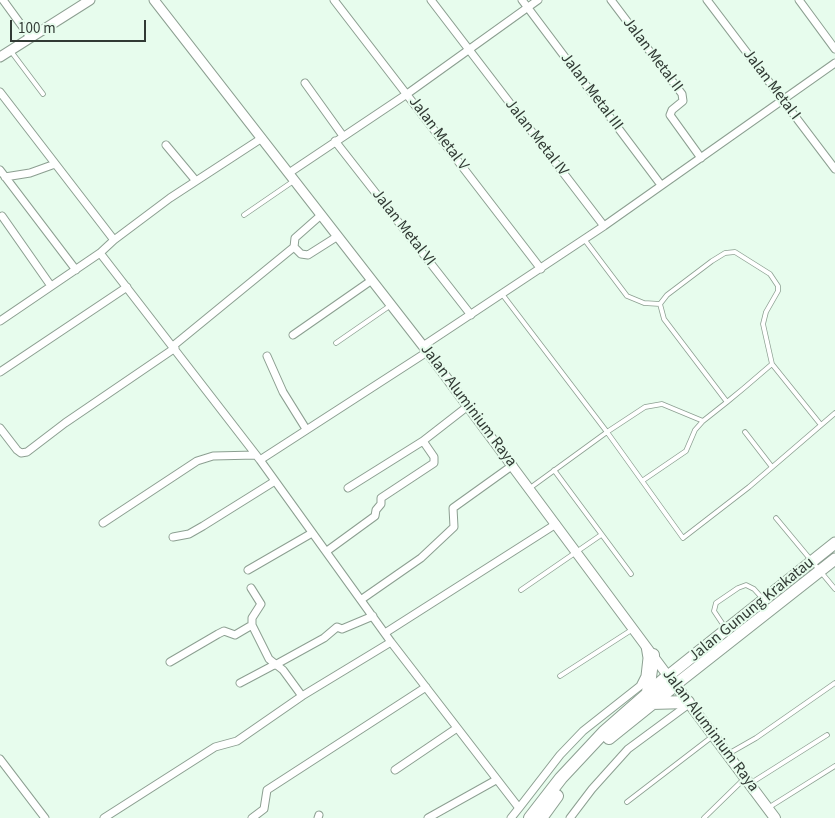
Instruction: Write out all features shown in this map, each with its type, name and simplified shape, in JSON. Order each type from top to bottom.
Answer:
[{"type":"highway","name":"Jalan Gunung Krakatau","points":[[672,680],[816,566],[835,543]]},
{"type":"highway","name":"Jalan Gunung Krakatau","points":[[672,680],[764,601],[816,566],[835,559]]},
{"type":"highway","points":[[542,818],[555,798],[592,754],[649,698],[653,655]]},
{"type":"highway","points":[[530,818],[588,748],[672,680]]},
{"type":"highway","points":[[649,698],[689,703]]},
{"type":"main road","name":"Jalan Aluminium Raya","points":[[672,680],[776,818]]},
{"type":"street","points":[[3,0],[30,37]]},
{"type":"street","points":[[0,57],[90,0]]},
{"type":"street","name":"Jalan Aluminium Raya","points":[[154,0],[425,349],[672,680]]},
{"type":"street","name":"Jalan Metal V","points":[[334,0],[541,269]]},
{"type":"street","name":"Jalan Metal IV","points":[[431,0],[604,226]]},
{"type":"street","name":"Jalan Metal III","points":[[522,0],[661,185]]},
{"type":"street","points":[[292,176],[335,141],[407,94],[538,0]]},
{"type":"street","name":"Jalan Metal II","points":[[611,0],[682,94],[683,101],[672,110],[670,115],[701,158]]},
{"type":"street","name":"Jalan Metal I","points":[[707,0],[835,169]]},
{"type":"street","points":[[799,0],[835,49]]},
{"type":"street","points":[[103,523],[197,461],[213,456],[258,458],[306,429],[425,349],[470,315],[604,226],[835,62]]},
{"type":"street","points":[[305,83],[343,136]]},
{"type":"street","points":[[0,92],[114,240]]},
{"type":"street","points":[[0,321],[100,253],[114,240],[196,180],[262,138]]},
{"type":"street","name":"Jalan Metal VI","points":[[335,141],[470,315]]},
{"type":"street","points":[[166,145],[196,180]]},
{"type":"street","points":[[5,177],[30,174],[55,164]]},
{"type":"street","points":[[0,170],[76,270]]},
{"type":"street","points":[[0,428],[21,453],[27,452],[65,423],[174,347],[294,247],[295,238],[322,215]]},
{"type":"street","points":[[2,216],[51,286]]},
{"type":"street","points":[[294,247],[301,254],[308,255],[338,236]]},
{"type":"street","points":[[100,253],[258,458],[362,599],[391,642],[518,808]]},
{"type":"street","points":[[293,335],[372,280]]},
{"type":"street","points":[[0,372],[127,287]]},
{"type":"street","points":[[266,356],[283,392],[306,429]]},
{"type":"street","points":[[348,488],[423,441],[468,406]]},
{"type":"street","points":[[327,552],[373,518],[381,504],[381,497],[434,463],[434,459],[423,441]]},
{"type":"street","points":[[362,599],[421,558],[454,527],[453,508],[512,466]]},
{"type":"street","points":[[173,537],[198,529],[275,481]]},
{"type":"street","points":[[385,633],[556,524]]},
{"type":"street","points":[[248,570],[312,533]]},
{"type":"street","points":[[251,588],[261,604],[252,618],[252,625],[275,665],[283,670],[302,696]]},
{"type":"street","points":[[240,683],[324,638],[337,627],[342,629],[373,616]]},
{"type":"street","points":[[170,662],[224,631],[235,635],[252,625]]},
{"type":"street","points":[[104,818],[215,747],[238,742],[302,696],[391,642]]},
{"type":"street","points":[[511,818],[538,780],[583,731],[640,686],[645,676],[646,666],[644,644]]},
{"type":"street","points":[[252,818],[264,809],[267,790],[426,687]]},
{"type":"street","points":[[570,818],[592,789],[628,749],[689,703]]},
{"type":"street","points":[[395,770],[457,728]]},
{"type":"street","points":[[0,759],[45,818]]},
{"type":"street","points":[[428,818],[496,780]]},
{"type":"lane","points":[[10,50],[43,94]]},
{"type":"lane","points":[[244,215],[292,176]]},
{"type":"lane","points":[[584,239],[627,296],[644,303],[660,304]]},
{"type":"lane","points":[[660,304],[667,295],[712,261],[730,252],[738,252],[770,274],[778,286],[778,291],[766,312],[763,324],[772,364],[821,425]]},
{"type":"lane","points":[[502,294],[607,432],[683,538],[772,467],[835,413]]},
{"type":"lane","points":[[660,304],[664,319],[727,402]]},
{"type":"lane","points":[[336,343],[391,305]]},
{"type":"lane","points":[[642,481],[686,451],[695,430],[703,421],[772,364]]},
{"type":"lane","points":[[529,488],[645,407],[657,404],[703,421]]},
{"type":"lane","points":[[745,432],[772,467]]},
{"type":"lane","points":[[554,470],[631,574]]},
{"type":"lane","points":[[776,518],[834,587]]},
{"type":"lane","points":[[520,590],[601,535]]},
{"type":"lane","points":[[728,631],[714,612],[716,603],[738,588],[746,586],[754,589],[764,601]]},
{"type":"lane","points":[[560,676],[633,629]]},
{"type":"lane","points":[[728,754],[760,735],[835,684]]},
{"type":"lane","points":[[704,818],[747,781],[827,735]]},
{"type":"lane","points":[[627,802],[713,736]]},
{"type":"lane","points":[[768,808],[835,766]]}]
